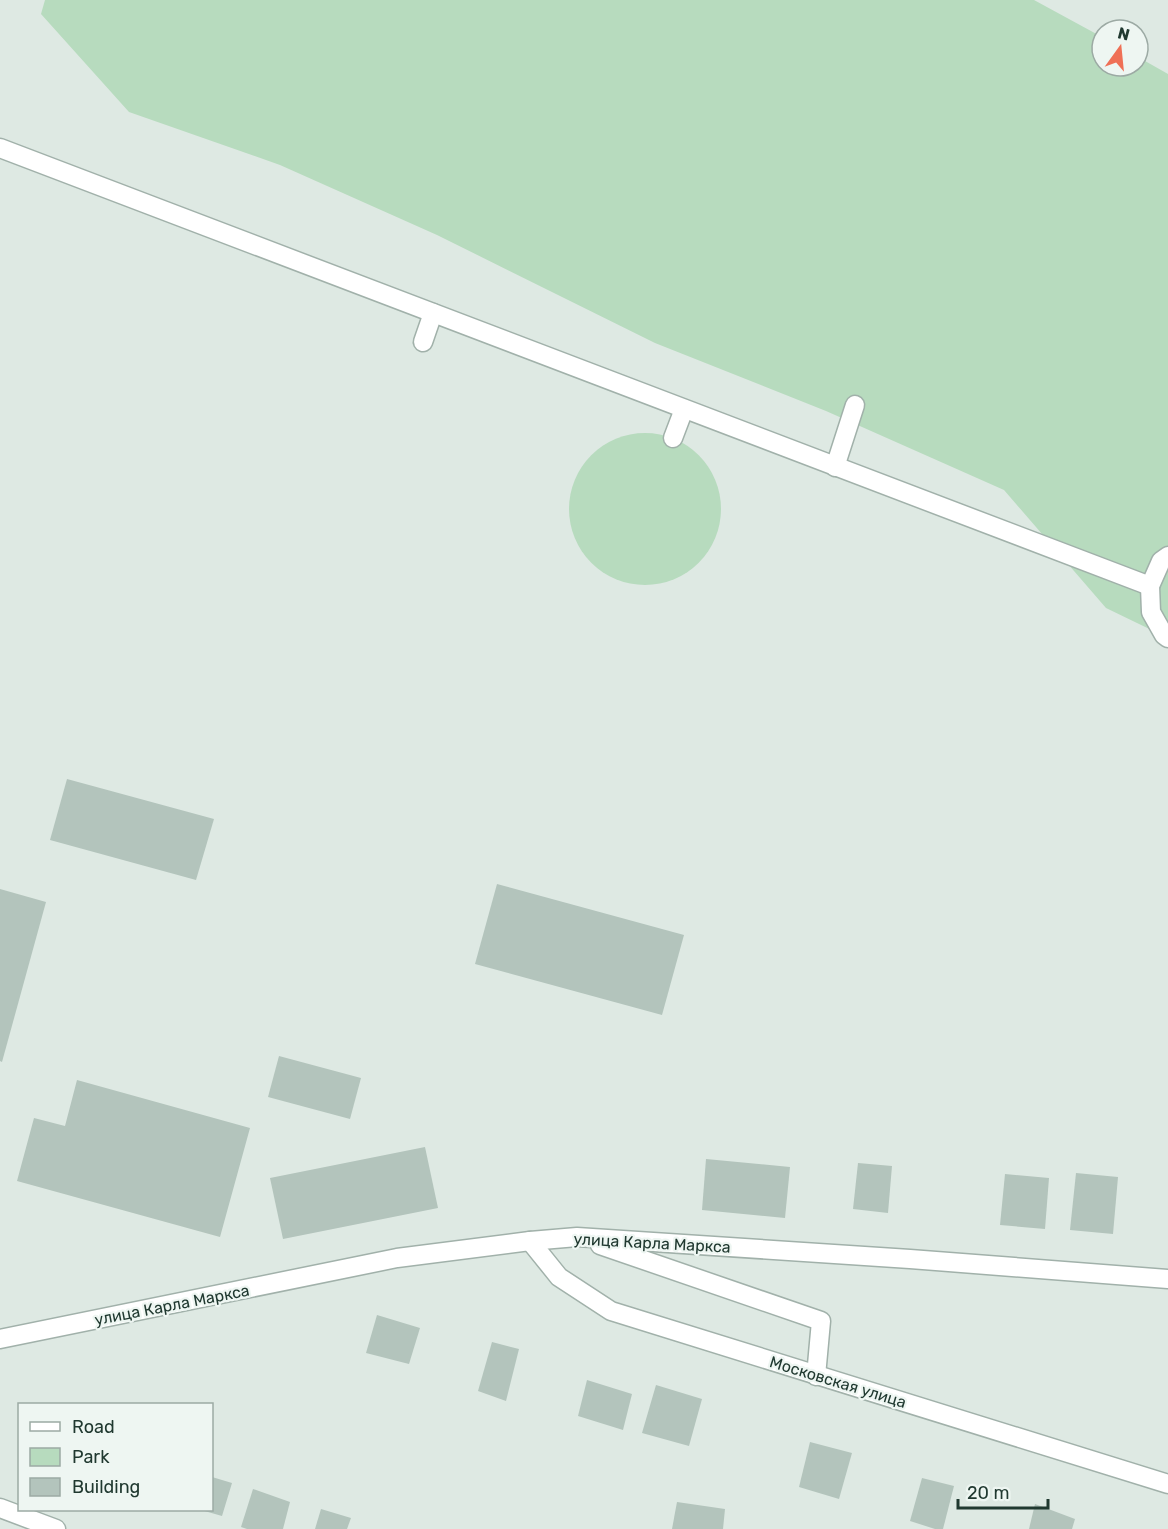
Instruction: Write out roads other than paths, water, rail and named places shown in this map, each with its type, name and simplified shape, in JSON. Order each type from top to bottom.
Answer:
[{"type":"street","points":[[0,148],[1150,586]]},
{"type":"street","points":[[423,342],[433,313]]},
{"type":"street","points":[[835,466],[855,405]]},
{"type":"street","points":[[673,438],[684,409]]},
{"type":"street","points":[[1168,556],[1161,561],[1150,586],[1150,612],[1168,638]]},
{"type":"street","points":[[577,1237],[821,1321],[816,1376]]},
{"type":"street","name":"улица Карла Маркса","points":[[0,1339],[397,1258],[577,1237],[1168,1279]]},
{"type":"street","name":"Московская улица","points":[[530,1241],[559,1277],[611,1311],[1168,1484]]},
{"type":"street","points":[[0,1508],[56,1529]]}]
